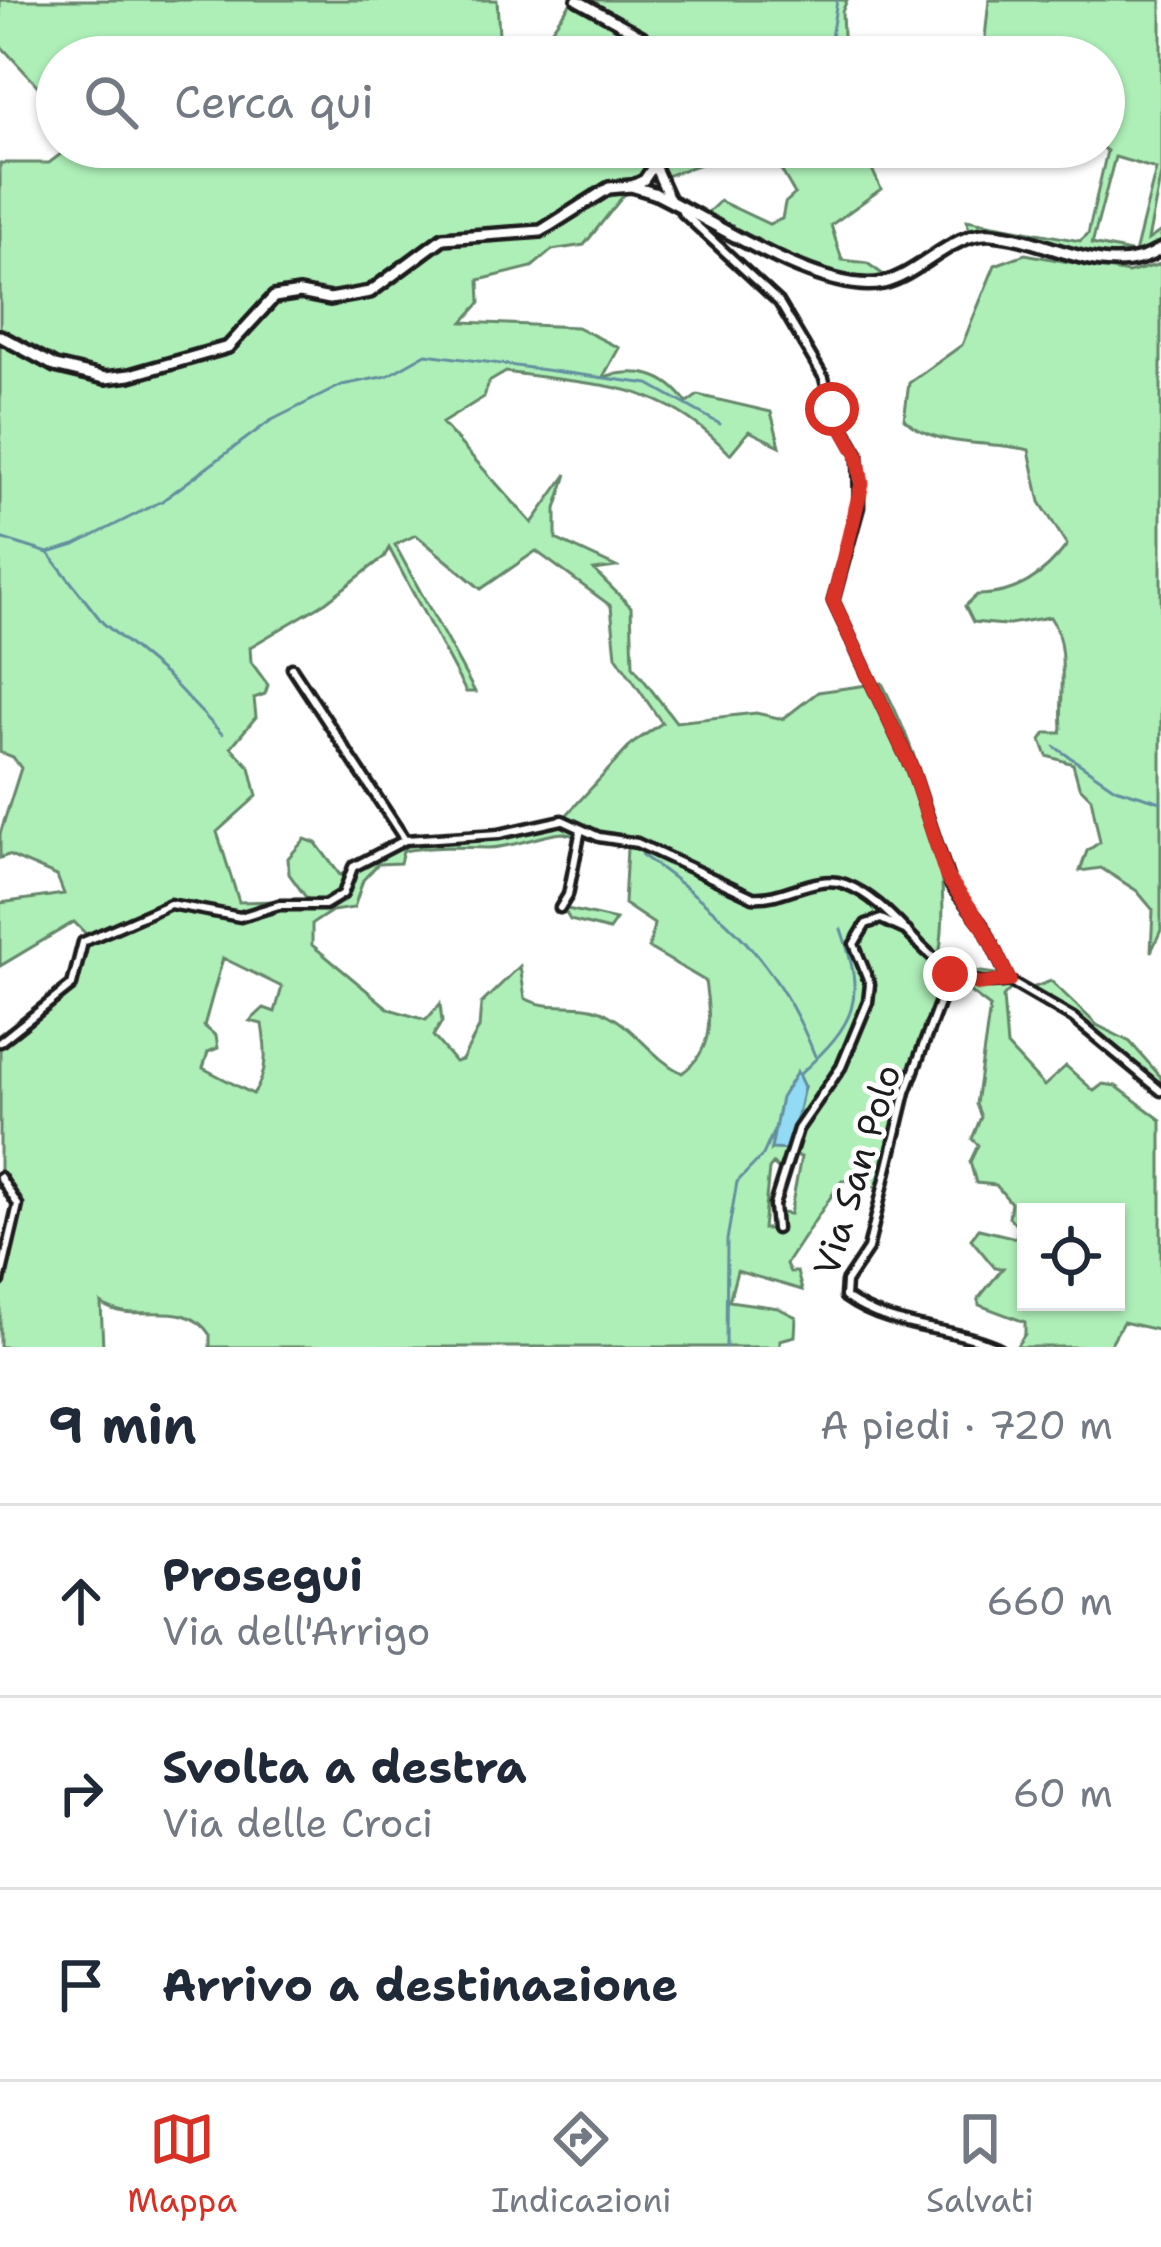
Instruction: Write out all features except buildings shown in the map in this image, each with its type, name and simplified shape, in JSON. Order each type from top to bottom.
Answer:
[{"type":"main road","points":[[0,336],[56,366],[105,378],[130,375],[228,347],[274,297],[300,293],[330,299],[370,292],[442,238],[541,231],[597,192],[631,186],[827,278],[851,284],[908,274],[959,242],[983,234],[1115,264],[1139,260],[1161,249]]},
{"type":"street","points":[[577,0],[642,36]]},
{"type":"street","points":[[631,186],[651,168]]},
{"type":"street","points":[[660,168],[671,201],[778,302],[820,368],[832,409],[853,442],[862,484],[833,601],[912,769],[947,877],[984,928],[1009,980],[1073,1018],[1161,1091]]},
{"type":"street","points":[[292,668],[405,840]]},
{"type":"street","points":[[0,1042],[72,986],[79,973],[78,948],[92,935],[170,904],[240,917],[279,905],[325,905],[344,894],[353,867],[405,840],[500,834],[562,820],[637,843],[753,897],[833,880],[846,884],[887,907],[950,974],[980,984],[1009,980]]},
{"type":"street","points":[[560,908],[568,895],[581,829]]},
{"type":"street","points":[[776,1229],[774,1205],[798,1129],[841,1067],[868,1002],[870,984],[854,944],[861,930],[881,919],[910,932]]},
{"type":"street","name":"Via San Polo","points":[[950,974],[906,1092],[868,1249],[846,1282],[845,1297],[890,1323],[958,1332],[997,1347]]},
{"type":"street","points":[[0,1178],[18,1205],[0,1281]]},
{"type":"green space","points":[[0,0],[497,0],[499,36],[36,36],[36,84],[0,45]]},
{"type":"green space","points":[[573,0],[847,0],[842,12],[843,36],[547,36]]},
{"type":"green space","points":[[989,0],[1161,0],[1161,174],[1148,240],[1161,231],[1161,249],[1128,263],[1015,239],[970,236],[967,220],[1080,241],[1088,234],[1103,168],[1112,168],[1092,244],[1135,253],[1156,169],[1125,160],[1125,36],[985,36]]},
{"type":"green space","points":[[0,163],[36,163],[36,168],[689,168],[660,178],[671,201],[631,186],[584,245],[552,250],[532,267],[479,280],[480,303],[463,322],[577,327],[619,348],[603,377],[650,375],[670,385],[687,403],[698,395],[771,412],[780,446],[749,431],[730,454],[704,430],[653,399],[599,385],[506,372],[489,382],[484,397],[442,423],[532,523],[567,474],[556,509],[556,539],[616,567],[594,570],[631,607],[633,666],[676,722],[756,713],[783,719],[818,692],[882,683],[910,746],[932,816],[942,887],[939,956],[950,968],[906,1092],[880,1188],[842,1180],[786,1264],[790,1272],[797,1272],[802,1290],[737,1271],[729,1301],[778,1308],[796,1317],[795,1336],[780,1340],[780,1347],[210,1347],[210,1335],[186,1316],[127,1312],[101,1303],[103,1347],[0,1347],[0,1282],[17,1199],[0,1177],[0,1042],[72,985],[79,973],[78,948],[89,937],[74,922],[0,966],[0,903],[64,894],[57,876],[8,855],[0,858],[0,834],[21,768],[13,757],[0,752]],"holes":[[[416,535],[481,589],[536,551],[611,606],[616,656],[662,723],[632,744],[561,821],[499,835],[406,841],[340,875],[316,843],[305,839],[288,858],[289,874],[308,900],[239,902],[217,832],[257,796],[250,767],[231,747],[256,717],[254,698],[265,694],[268,685],[251,662],[250,647],[326,602],[389,548],[466,692],[475,692],[395,545]],[[563,833],[627,848],[624,904],[654,924],[649,948],[705,981],[708,1032],[700,1054],[682,1073],[607,1014],[525,998],[520,966],[481,1004],[479,1028],[462,1060],[455,1062],[433,1036],[442,1022],[440,1004],[426,1020],[389,1009],[312,945],[312,924],[332,911],[354,908],[363,880],[378,864],[400,863],[403,851],[497,847]],[[223,958],[282,987],[275,1012],[264,1008],[250,1021],[262,1024],[265,1051],[262,1077],[253,1094],[203,1068],[208,1052],[218,1048],[216,1036],[204,1026]],[[804,1087],[793,1130],[771,1149],[786,1089]],[[789,1153],[801,1157],[790,1214],[780,1213],[779,1229],[763,1229],[769,1169],[773,1164],[779,1170]]]},
{"type":"green space","points":[[780,168],[872,168],[881,189],[831,225],[842,260],[867,263],[891,280],[827,278],[703,217],[720,201],[769,224],[782,219],[785,203],[795,194]]},
{"type":"green space","points":[[1025,254],[1128,273],[1161,264],[1161,930],[1151,952],[1153,910],[1137,891],[1101,868],[1080,871],[1087,851],[1100,842],[1091,798],[1079,786],[1073,764],[1047,756],[1041,740],[1046,733],[1061,733],[1062,728],[1062,656],[1056,628],[1050,617],[1004,625],[973,622],[965,606],[977,595],[1004,592],[1028,582],[1067,545],[1040,502],[1029,450],[947,439],[904,419],[909,383],[962,345],[995,265]]},
{"type":"green space","points":[[563,908],[616,920],[609,930],[570,920]]},
{"type":"green space","points":[[958,969],[996,974],[1014,985],[1003,997],[1007,1046],[1044,1086],[1066,1066],[1094,1091],[1103,1084],[1116,1086],[1161,1120],[1161,1337],[1158,1330],[1123,1322],[1109,1347],[1016,1347],[1025,1334],[1025,1322],[979,1305],[978,1299],[1003,1268],[995,1268],[971,1239],[979,1229],[1016,1238],[1017,1232],[1017,1311],[1125,1311],[1125,1203],[1017,1203],[1017,1226],[1009,1217],[1011,1203],[996,1185],[976,1183],[970,1162],[978,1145],[972,1139],[981,1117],[976,1104],[990,1007],[958,983]]},
{"type":"green space","points":[[1051,981],[1097,1025],[1130,1042],[1161,1077],[1161,1089],[1066,1010],[1033,995],[1032,988]]},
{"type":"water","points":[[797,1072],[804,1087],[790,1150],[771,1149],[781,1098]]},
{"type":"waterway","points":[[831,36],[837,0]]},
{"type":"waterway","points":[[0,538],[48,553],[75,545],[162,501],[270,421],[342,385],[387,376],[426,354],[649,384],[720,424]]},
{"type":"waterway","points":[[49,554],[103,623],[168,677],[222,734]]},
{"type":"waterway","points":[[1055,747],[1115,788],[1161,802]]},
{"type":"waterway","points":[[642,855],[723,919],[766,966],[815,1056]]},
{"type":"waterway","points":[[800,1074],[834,1039],[851,1009],[853,974],[841,929]]},
{"type":"waterway","points":[[726,1347],[727,1240],[737,1182],[763,1155],[774,1130]]},
{"type":"route","points":[[832,409],[853,442],[862,469],[859,507],[833,601],[912,769],[951,886],[984,928],[1009,980],[980,984],[950,974]]}]
